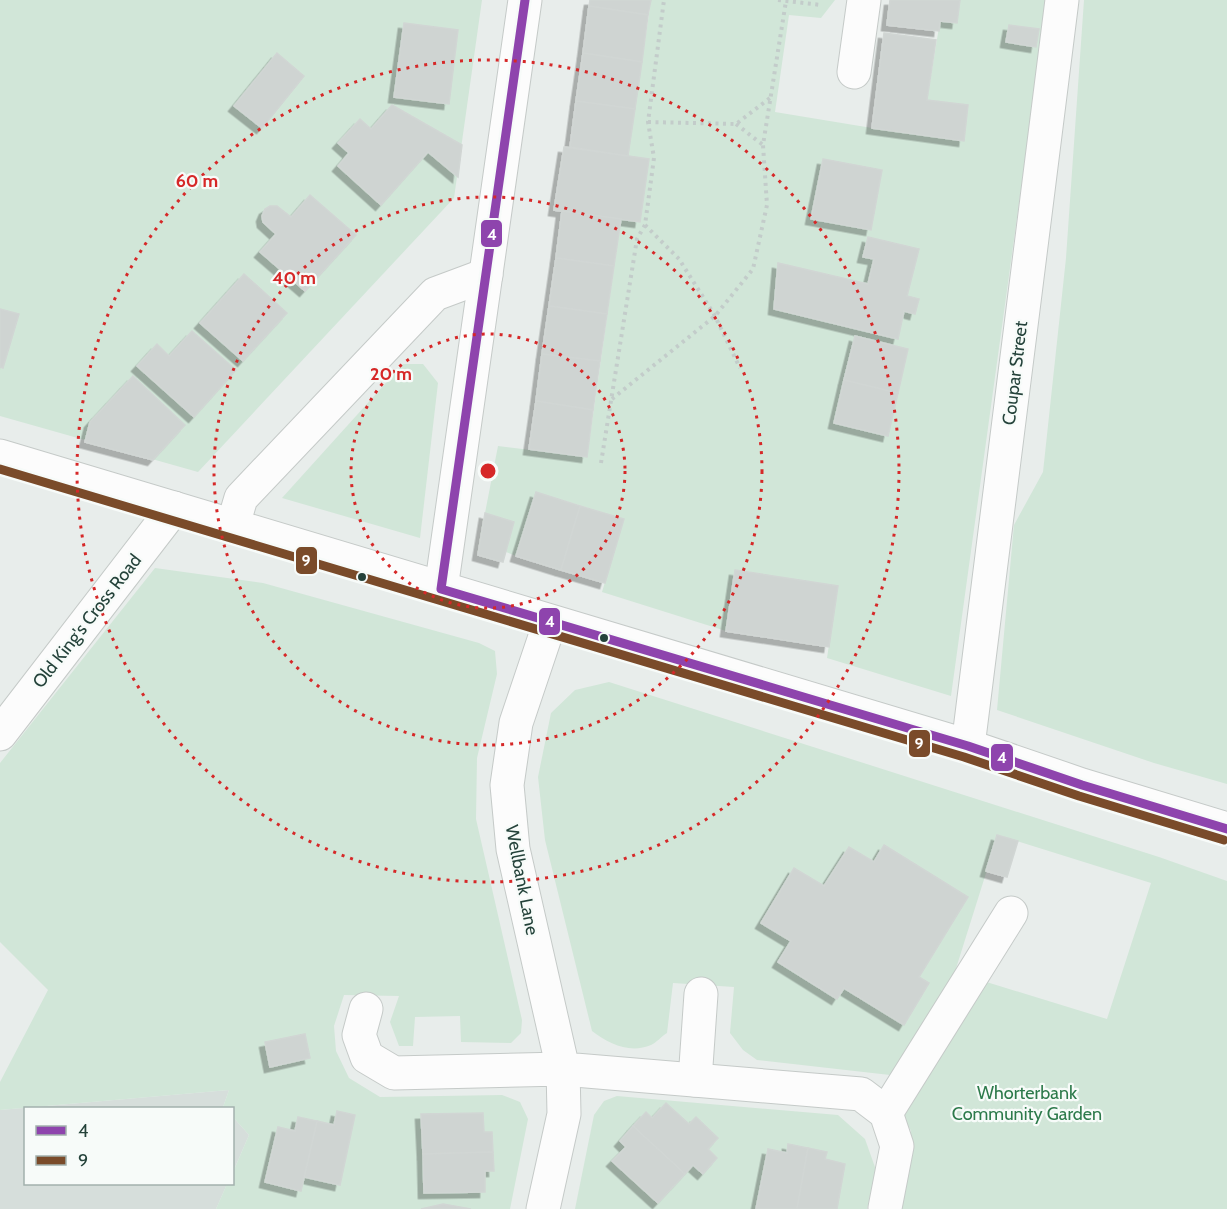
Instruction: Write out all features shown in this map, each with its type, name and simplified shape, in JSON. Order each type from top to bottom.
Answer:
[{"type":"street","points":[[441,589],[525,0]]},
{"type":"street","points":[[854,72],[864,0]]},
{"type":"street","name":"Coupar Street","points":[[968,746],[1062,0]]},
{"type":"street","points":[[233,525],[241,498],[435,294],[486,275]]},
{"type":"street","points":[[0,456],[968,746],[1082,785],[1227,829]]},
{"type":"street","name":"Old King's Cross Road","points":[[0,734],[174,508]]},
{"type":"street","name":"Wellbank Lane","points":[[543,1209],[564,1114],[564,1069],[513,849],[507,785],[516,723],[550,622]]},
{"type":"street","points":[[886,1113],[1011,913]]},
{"type":"street","points":[[694,1080],[701,994]]},
{"type":"street","points":[[366,1009],[359,1035],[367,1057],[394,1073],[564,1069],[861,1094],[886,1113],[897,1146],[885,1208]]},
{"type":"path","points":[[601,463],[637,239],[645,225],[654,158],[648,122],[664,0]]},
{"type":"path","points":[[778,0],[821,5]]},
{"type":"path","points":[[611,400],[715,316],[753,269],[767,205],[763,145],[786,1]]},
{"type":"path","points":[[736,124],[770,97]]},
{"type":"path","points":[[648,122],[736,124],[763,145]]},
{"type":"path","points":[[645,225],[679,259],[715,316],[740,368]]},
{"type":"shaded area","points":[[229,1090],[223,1107],[34,1107]]},
{"type":"shaded area","points":[[24,1108],[24,1185],[227,1185],[216,1209],[0,1209],[0,1110]]},
{"type":"shaded area","points":[[234,1118],[249,1135],[234,1170]]},
{"type":"green space","points":[[0,0],[482,0],[454,198],[198,472],[0,416]]},
{"type":"green space","points":[[651,0],[835,0],[821,18],[789,15],[775,112],[963,141],[968,106],[927,100],[940,21],[960,0],[1047,0],[951,696],[827,658],[838,586],[726,631],[602,592],[624,519],[536,492],[516,556],[506,552],[514,522],[485,513],[498,446],[587,457],[621,219],[649,159],[628,156]]},
{"type":"green space","points":[[1084,0],[1227,0],[1227,784],[1154,763],[997,710],[1014,525],[1043,472],[1066,258]]},
{"type":"green space","points":[[403,364],[423,364],[438,383],[420,538],[282,498]]},
{"type":"green space","points":[[155,568],[263,583],[479,643],[495,651],[497,674],[477,758],[476,819],[522,1020],[521,1033],[511,1043],[461,1042],[460,1016],[415,1017],[413,1046],[399,1046],[390,1022],[399,996],[344,995],[334,1026],[336,1051],[349,1078],[380,1097],[502,1095],[520,1102],[528,1119],[510,1209],[216,1209],[227,1185],[234,1185],[234,1170],[249,1135],[234,1118],[234,1107],[223,1107],[229,1090],[0,1110],[0,1082],[48,990],[0,942],[0,763]]},
{"type":"green space","name":"Whorterbank Community Garden","points":[[609,682],[1159,857],[1227,881],[1227,1209],[893,1209],[911,1131],[899,1108],[980,980],[1107,1019],[1151,883],[998,835],[953,978],[890,1075],[757,1060],[743,1050],[730,1033],[734,987],[673,983],[667,1033],[653,1044],[643,1048],[620,1046],[592,1031],[545,840],[538,777],[551,713],[575,690]]},
{"type":"green space","points":[[617,1096],[838,1115],[865,1139],[876,1170],[867,1209],[575,1209],[594,1115],[604,1101]]},
{"type":"building","points":[[590,0],[651,0],[648,15],[589,6]]},
{"type":"building","points":[[890,0],[960,0],[957,23],[940,21],[939,31],[887,25]]},
{"type":"building","points":[[589,6],[648,15],[642,62],[583,53]]},
{"type":"building","points":[[404,23],[458,30],[449,104],[394,97]]},
{"type":"building","points":[[1009,25],[1039,29],[1036,47],[1006,42]]},
{"type":"building","points":[[884,33],[936,40],[927,100],[968,105],[964,141],[872,128]]},
{"type":"building","points":[[277,53],[304,76],[262,128],[234,106]]},
{"type":"building","points":[[583,53],[642,62],[635,109],[576,101]]},
{"type":"building","points":[[576,101],[635,109],[628,156],[570,147]]},
{"type":"building","points":[[392,105],[462,145],[458,177],[428,152],[381,205],[338,166],[349,153],[338,143],[360,119],[371,129]]},
{"type":"building","points":[[564,147],[649,159],[640,222],[554,210]]},
{"type":"building","points":[[823,159],[882,170],[871,230],[811,219]]},
{"type":"building","points":[[310,195],[356,235],[305,291],[260,252],[276,234],[263,222],[262,216],[265,209],[277,206],[291,217]]},
{"type":"building","points":[[562,211],[621,219],[614,266],[556,258]]},
{"type":"building","points":[[868,237],[919,249],[907,296],[919,299],[915,314],[904,311],[898,339],[774,309],[778,263],[868,284],[874,259],[863,257]]},
{"type":"building","points":[[556,258],[614,266],[607,314],[549,306]]},
{"type":"building","points":[[244,274],[287,313],[243,361],[200,323]]},
{"type":"building","points":[[549,306],[607,314],[600,361],[542,354]]},
{"type":"building","points":[[0,309],[19,314],[3,368],[0,367]]},
{"type":"building","points":[[192,331],[236,370],[194,417],[137,366],[157,344],[169,356]]},
{"type":"building","points":[[855,336],[908,349],[898,393],[844,380]]},
{"type":"building","points":[[542,354],[600,361],[593,410],[536,401]]},
{"type":"building","points":[[133,376],[185,425],[153,460],[85,442],[90,422]]},
{"type":"building","points":[[844,380],[898,393],[888,436],[834,423]]},
{"type":"building","points":[[536,401],[593,410],[587,457],[529,449]]},
{"type":"building","points":[[536,492],[580,506],[561,570],[516,556]]},
{"type":"building","points":[[580,506],[624,519],[605,583],[561,570]]},
{"type":"building","points":[[485,513],[514,522],[503,562],[478,555]]},
{"type":"building","points":[[735,570],[838,586],[829,647],[726,631]]},
{"type":"building","points":[[997,835],[1018,841],[1007,877],[986,871]]},
{"type":"building","points":[[884,845],[968,897],[919,977],[929,983],[904,1025],[844,988],[837,999],[778,962],[791,941],[761,923],[794,868],[824,886],[849,847],[874,862]]},
{"type":"building","points":[[305,1034],[310,1058],[270,1067],[265,1042]]},
{"type":"building","points":[[666,1103],[689,1124],[696,1117],[718,1138],[708,1149],[717,1158],[703,1174],[693,1165],[685,1174],[633,1126],[646,1112],[652,1118]]},
{"type":"building","points":[[337,1111],[355,1115],[340,1185],[304,1177],[317,1121],[334,1125]]},
{"type":"building","points":[[483,1113],[484,1132],[492,1132],[493,1152],[423,1154],[421,1114]]},
{"type":"building","points":[[298,1117],[317,1121],[301,1191],[265,1182],[278,1127],[295,1131]]},
{"type":"building","points":[[633,1126],[685,1174],[658,1203],[612,1161],[626,1147],[620,1141]]},
{"type":"building","points":[[788,1144],[808,1148],[797,1209],[756,1209],[768,1149],[787,1153]]},
{"type":"building","points":[[808,1148],[827,1152],[825,1159],[845,1164],[837,1209],[797,1209]]},
{"type":"building","points":[[493,1152],[494,1171],[485,1171],[485,1192],[424,1193],[423,1154]]},
{"type":"building","points":[[443,1204],[471,1209],[421,1209]]},
{"type":"transit line","name":"4","points":[[525,0],[441,589],[968,746],[1082,785],[1227,829]]},
{"type":"transit line","name":"9","points":[[0,469],[964,757],[1079,796],[1224,840]]}]
